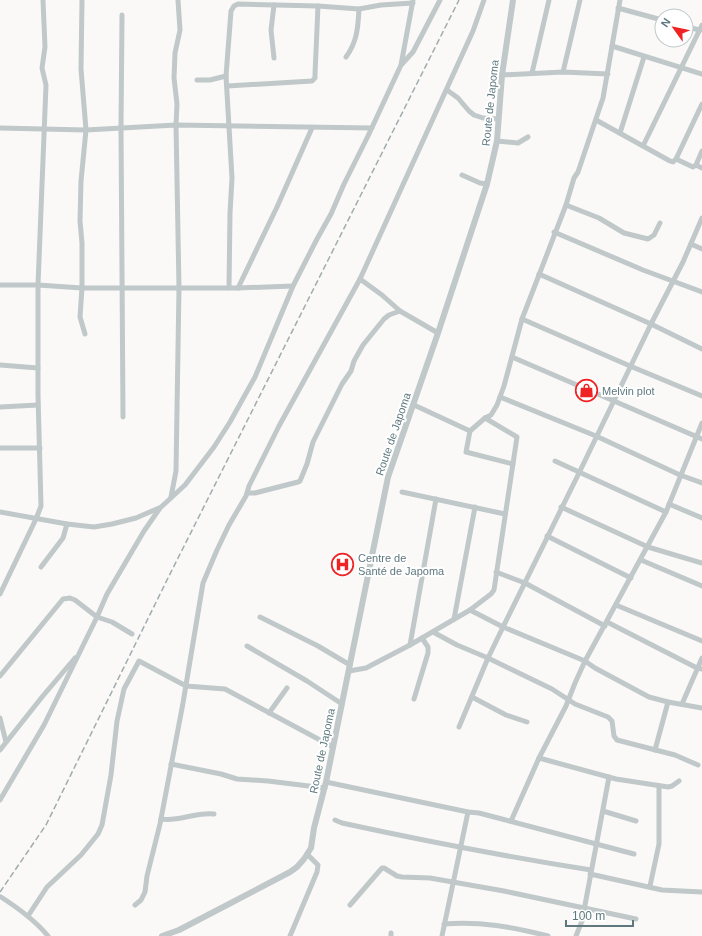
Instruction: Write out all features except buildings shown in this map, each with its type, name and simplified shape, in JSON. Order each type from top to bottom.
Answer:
[{"type":"street","points":[[0,594],[41,506],[38,405],[38,285],[46,85],[42,68],[46,47],[43,0]]},
{"type":"street","points":[[82,0],[81,69],[86,130],[81,181],[80,221],[82,243],[82,288],[80,317],[84,334]]},
{"type":"street","points":[[171,497],[176,471],[179,288],[176,125],[177,104],[174,78],[175,53],[180,30],[178,0]]},
{"type":"street","points":[[401,65],[413,52],[440,0]]},
{"type":"street","points":[[135,905],[141,900],[145,892],[147,876],[161,819],[186,686],[203,584],[223,538],[248,493],[249,486],[279,426],[360,279],[447,90],[473,31],[484,0]]},
{"type":"street","name":"Route de Japoma","points":[[162,936],[179,930],[290,872],[297,867],[311,848],[314,828],[325,785],[350,668],[388,477],[414,405],[487,184],[497,141],[502,75],[513,0]]},
{"type":"street","points":[[532,73],[549,0]]},
{"type":"street","points":[[563,72],[580,0]]},
{"type":"street","points":[[513,464],[466,452],[470,431],[485,418],[491,415],[500,397],[522,319],[554,232],[566,205],[574,178],[578,172],[603,98],[620,0]]},
{"type":"street","points":[[0,800],[44,725],[109,590],[144,530],[160,508],[193,476],[230,422],[255,377],[293,286],[331,214],[401,65],[413,1],[359,9],[318,6],[238,4],[234,6],[231,11],[226,76],[232,178],[229,288]]},
{"type":"street","points":[[274,5],[271,30],[274,58]]},
{"type":"street","points":[[227,86],[312,81],[315,78],[318,6]]},
{"type":"street","points":[[618,8],[654,18]]},
{"type":"street","points":[[346,57],[356,39],[359,9]]},
{"type":"street","points":[[122,15],[120,128],[123,417]]},
{"type":"street","points":[[642,146],[701,28]]},
{"type":"street","points":[[612,46],[702,74]]},
{"type":"street","points":[[620,133],[644,57]]},
{"type":"street","points":[[502,75],[563,72],[608,74]]},
{"type":"street","points":[[197,80],[210,80],[226,76]]},
{"type":"street","points":[[447,90],[458,98],[474,115],[483,118],[498,119]]},
{"type":"street","points":[[596,120],[670,162],[673,162],[676,159],[702,104]]},
{"type":"street","points":[[0,128],[86,130],[176,125],[372,128]]},
{"type":"street","points":[[238,288],[277,207],[312,128]]},
{"type":"street","points":[[497,141],[518,143],[528,137]]},
{"type":"street","points":[[696,165],[702,151]]},
{"type":"street","points":[[676,159],[691,167],[696,165],[702,168]]},
{"type":"street","points":[[462,175],[480,183],[487,184]]},
{"type":"street","points":[[566,205],[600,218],[624,233],[648,239],[654,235],[660,223]]},
{"type":"street","points":[[459,727],[488,658],[691,244],[702,218]]},
{"type":"street","points":[[554,232],[643,270],[702,292]]},
{"type":"street","points":[[691,244],[702,249]]},
{"type":"street","points":[[539,274],[651,324],[702,349]]},
{"type":"street","points":[[360,279],[382,295],[400,311],[438,333]]},
{"type":"street","points":[[0,285],[38,285],[82,288],[238,288],[293,286]]},
{"type":"street","points":[[248,493],[255,493],[300,481],[307,464],[313,442],[342,384],[351,371],[354,361],[363,345],[384,319],[389,315],[400,311]]},
{"type":"street","points":[[522,319],[702,396]]},
{"type":"street","points":[[512,357],[699,438]]},
{"type":"street","points":[[0,365],[38,368]]},
{"type":"street","points":[[500,397],[596,436],[680,475],[702,483]]},
{"type":"street","points":[[0,407],[38,405]]},
{"type":"street","points":[[414,405],[470,431]]},
{"type":"street","points":[[260,617],[318,646],[350,668],[366,668],[433,632],[470,610],[491,594],[494,590],[517,437],[485,418]]},
{"type":"street","points":[[511,821],[539,758],[569,700],[585,661],[666,512],[680,475],[699,438],[702,423]]},
{"type":"street","points":[[0,448],[40,448]]},
{"type":"street","points":[[555,461],[666,512]]},
{"type":"street","points":[[402,492],[506,514]]},
{"type":"street","points":[[410,645],[436,499]]},
{"type":"street","points":[[669,504],[702,518]]},
{"type":"street","points":[[454,619],[475,507]]},
{"type":"street","points":[[561,507],[648,547],[702,563]]},
{"type":"street","points":[[0,512],[67,524],[101,527],[136,518],[160,508]]},
{"type":"street","points":[[41,567],[63,538],[67,524]]},
{"type":"street","points":[[547,536],[631,578]]},
{"type":"street","points":[[641,560],[702,586]]},
{"type":"street","points":[[496,572],[524,583],[700,669]]},
{"type":"street","points":[[0,676],[63,598],[75,600],[97,617],[112,622],[132,634]]},
{"type":"street","points":[[616,605],[702,641]]},
{"type":"street","points":[[470,610],[503,627],[585,661],[649,697],[702,708]]},
{"type":"street","points":[[433,632],[457,645],[488,658],[552,689],[575,704],[608,717],[612,721],[614,736],[617,740],[675,755],[698,765]]},
{"type":"street","points":[[414,699],[428,653],[428,647],[422,638]]},
{"type":"street","points":[[247,646],[307,681],[342,704]]},
{"type":"street","points":[[0,750],[61,673],[78,656]]},
{"type":"street","points":[[682,704],[700,669],[702,658]]},
{"type":"street","points":[[28,916],[47,887],[82,855],[98,834],[102,825],[111,775],[116,722],[124,689],[138,662],[140,661],[186,686],[225,689],[333,747]]},
{"type":"street","points":[[269,713],[287,688]]},
{"type":"street","points":[[472,697],[506,715],[527,722]]},
{"type":"street","points":[[656,750],[668,702]]},
{"type":"street","points":[[0,718],[6,742]]},
{"type":"street","points":[[539,758],[609,777],[659,786],[672,786],[679,780]]},
{"type":"street","points":[[171,764],[221,774],[237,779],[325,785],[479,813],[634,854]]},
{"type":"street","points":[[576,936],[582,921],[609,777]]},
{"type":"street","points":[[650,886],[659,844],[659,786]]},
{"type":"street","points":[[602,811],[636,821]]},
{"type":"street","points":[[442,936],[468,812]]},
{"type":"street","points":[[161,819],[170,820],[200,813],[214,814]]},
{"type":"street","points":[[335,820],[342,823],[407,837],[461,846],[591,872],[662,890],[702,892]]},
{"type":"street","points":[[290,936],[318,872],[318,865],[307,854]]},
{"type":"street","points":[[350,905],[382,868],[402,877],[430,878],[636,919]]},
{"type":"street","points":[[1,897],[28,916],[48,936]]},
{"type":"street","points":[[444,924],[472,923],[518,928],[548,936]]},
{"type":"railway","points":[[0,892],[46,825],[169,576],[459,0]]},
{"type":"place","name":"Melvin plot","points":[[587,391]]},
{"type":"place","name":"Centre de Santé de Japoma","points":[[342,564]]}]
